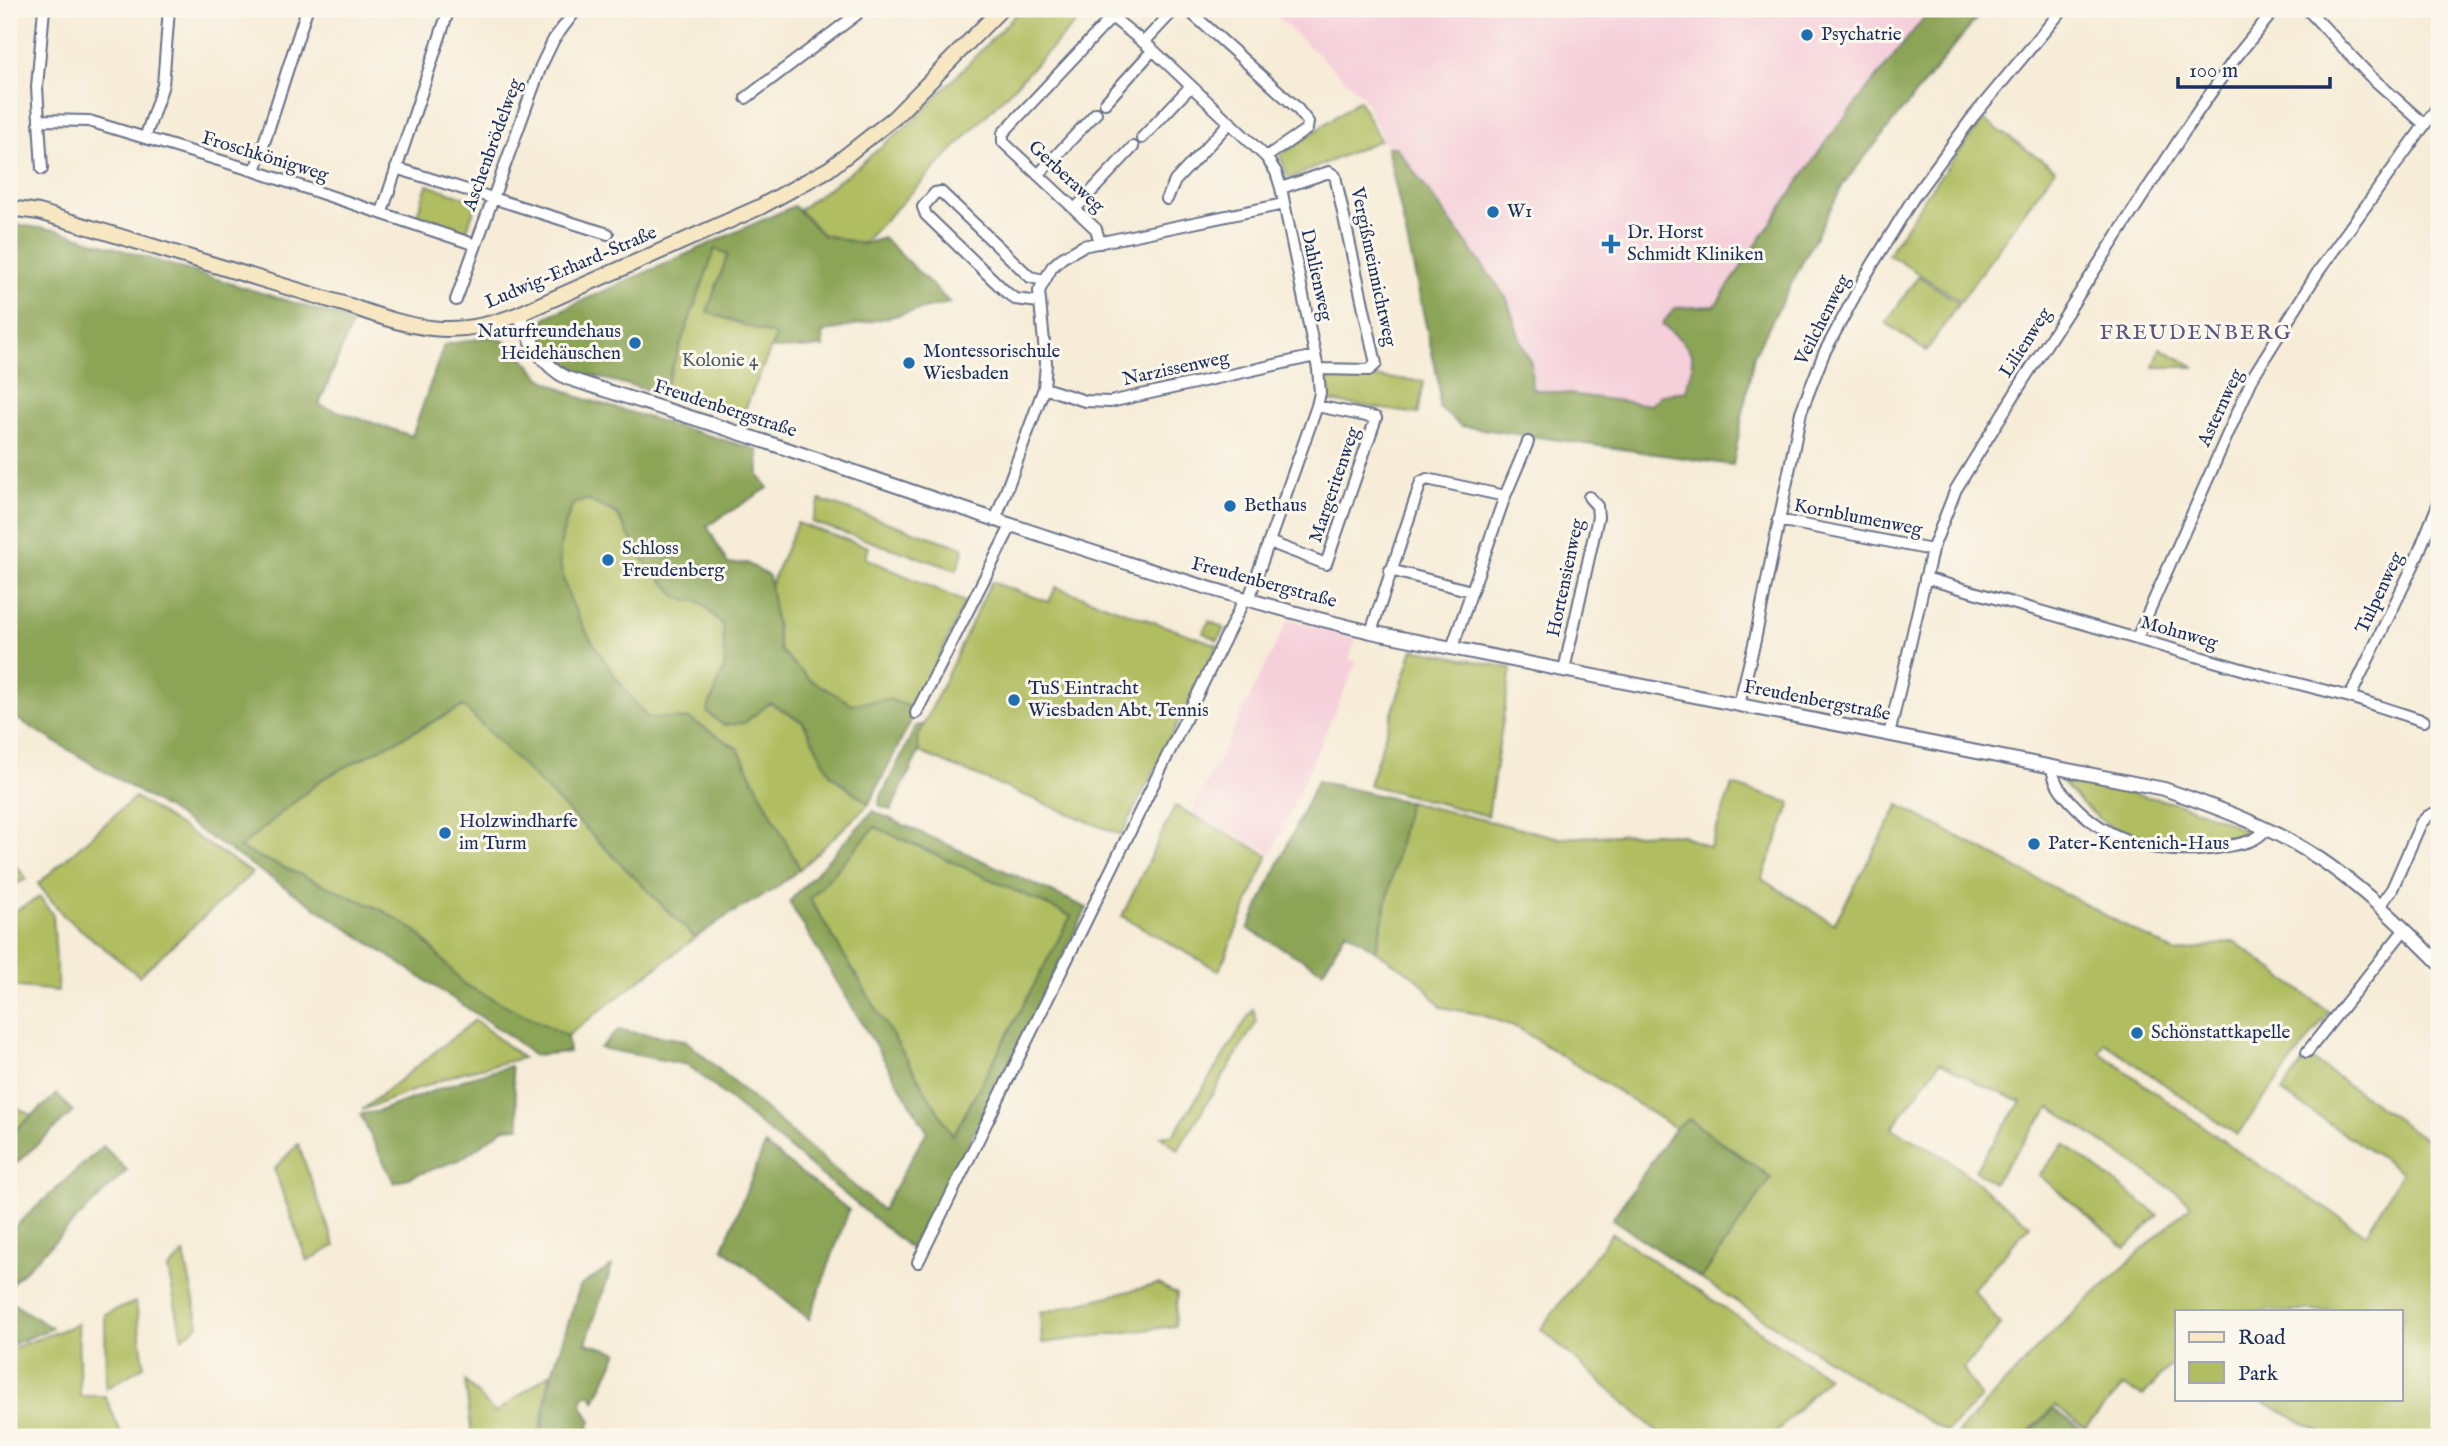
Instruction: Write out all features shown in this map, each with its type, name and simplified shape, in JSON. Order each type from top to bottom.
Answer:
[{"type":"main road","name":"Ludwig-Erhard-Straße","points":[[9,208],[39,212],[412,327],[469,328],[519,314],[733,220],[817,176],[894,118],[1001,9]]},
{"type":"street","points":[[43,169],[37,88],[44,9]]},
{"type":"street","points":[[145,138],[163,85],[169,9]]},
{"type":"street","points":[[255,171],[307,9]]},
{"type":"street","points":[[382,212],[449,9]]},
{"type":"street","name":"Aschenbrödelweg","points":[[456,300],[541,66],[554,39],[577,9]]},
{"type":"street","points":[[746,98],[856,15],[860,9]]},
{"type":"street","points":[[1144,42],[1175,9]]},
{"type":"street","points":[[1187,9],[1296,107],[1308,121],[1307,129],[1266,157]]},
{"type":"street","name":"Veilchenweg","points":[[1739,705],[1755,640],[1801,412],[1811,382],[1866,275],[1907,209],[1947,151],[2063,9]]},
{"type":"street","name":"Lilienweg","points":[[1889,735],[1932,551],[1947,509],[1972,460],[2194,117],[2233,61],[2275,9]]},
{"type":"street","points":[[2307,9],[2370,76],[2424,124]]},
{"type":"street","name":"Dahlienweg","points":[[918,1262],[1246,601],[1320,393],[1318,369],[1276,172],[1266,157],[1230,122],[1153,50],[1112,17]]},
{"type":"street","name":"Gerberaweg","points":[[1100,243],[1096,229],[1003,142],[1003,133],[1112,17]]},
{"type":"street","points":[[1105,103],[1153,50]]},
{"type":"street","points":[[1142,138],[1191,86]]},
{"type":"street","name":"Asternweg","points":[[2137,638],[2254,375],[2318,272],[2439,105]]},
{"type":"street","points":[[1038,175],[1096,113]]},
{"type":"street","name":"Froschkönigweg","points":[[40,120],[89,121],[255,171],[476,245]]},
{"type":"street","points":[[1167,199],[1175,181],[1230,122]]},
{"type":"street","points":[[1075,209],[1133,147]]},
{"type":"street","points":[[396,168],[608,234]]},
{"type":"street","name":"Vergißmeinnichtweg","points":[[1281,188],[1329,172],[1335,176],[1376,364],[1369,370],[1318,369]]},
{"type":"street","points":[[1039,302],[1015,299],[1007,293],[926,215],[923,206],[935,193],[941,192],[1030,276],[1044,280]]},
{"type":"street","points":[[995,521],[1044,388],[1046,363],[1039,291],[1044,280],[1062,258],[1083,246],[1284,204]]},
{"type":"street","name":"Freudenbergstraße","points":[[519,314],[537,353],[552,369],[567,379],[739,433],[995,521],[1246,601],[1371,632],[2164,789],[2266,829],[2329,865],[2380,906],[2439,963]]},
{"type":"street","name":"Narzissenweg","points":[[1044,388],[1085,401],[1110,402],[1315,356]]},
{"type":"street","name":"Margeritenweg","points":[[1269,542],[1326,564],[1376,418],[1317,406]]},
{"type":"street","points":[[1452,648],[1505,496],[1528,442]]},
{"type":"street","points":[[1371,632],[1421,482],[1424,480],[1505,496]]},
{"type":"street","name":"Hortensienweg","points":[[1564,670],[1598,517],[1597,506],[1589,497]]},
{"type":"street","name":"Tulpenweg","points":[[2350,697],[2414,564],[2439,502]]},
{"type":"street","name":"Kornblumenweg","points":[[1778,520],[1932,551]]},
{"type":"street","points":[[916,713],[1011,526]]},
{"type":"street","points":[[1390,570],[1471,591]]},
{"type":"street","name":"Mohnweg","points":[[1925,578],[2252,672],[2350,697],[2424,722]]},
{"type":"street","points":[[2052,768],[2053,779],[2083,814],[2115,836],[2133,844],[2160,849],[2202,851],[2254,840],[2266,829]]},
{"type":"street","points":[[2380,906],[2392,889],[2421,823],[2439,811]]},
{"type":"street","points":[[2307,1052],[2405,929]]},
{"type":"shaded area","name":"Dr. Horst Schmidt Kliniken","points":[[1268,9],[1930,9],[1827,140],[1715,306],[1675,308],[1662,324],[1687,345],[1694,366],[1686,391],[1661,395],[1651,405],[1532,389],[1531,363],[1507,299],[1396,148],[1387,147],[1362,95]]},
{"type":"shaded area","points":[[1288,620],[1357,638],[1349,658],[1357,662],[1272,853],[1192,813]]},
{"type":"green space","points":[[1021,9],[1089,9],[862,244],[822,234],[799,210],[857,167],[918,116]]},
{"type":"green space","points":[[1931,9],[1984,9],[1844,183],[1754,355],[1733,465],[1461,426],[1439,408],[1439,385],[1387,147],[1396,147],[1507,299],[1531,363],[1532,389],[1651,405],[1661,395],[1686,391],[1692,368],[1692,359],[1686,346],[1662,324],[1675,308],[1715,306],[1827,140]]},
{"type":"green space","points":[[1359,100],[1380,140],[1289,179],[1280,156]]},
{"type":"green space","points":[[1984,120],[2055,169],[1961,301],[1888,254],[1934,184]]},
{"type":"green space","points":[[427,185],[477,201],[466,232],[417,215]]},
{"type":"green space","points":[[794,206],[823,235],[862,244],[884,238],[950,303],[825,332],[822,335],[823,347],[771,349],[776,336],[707,312],[728,254],[715,249],[665,387],[652,391],[581,373],[556,359],[548,347],[540,329],[546,317]]},
{"type":"green space","points":[[9,224],[57,230],[353,321],[319,405],[412,436],[444,345],[488,337],[513,346],[542,379],[578,397],[758,450],[759,476],[768,488],[707,526],[728,564],[747,563],[769,576],[780,650],[809,679],[852,704],[888,699],[917,709],[869,804],[831,775],[803,722],[770,703],[744,723],[723,725],[707,712],[725,666],[723,625],[700,602],[678,598],[642,558],[616,513],[587,500],[573,504],[561,539],[560,562],[572,602],[594,644],[647,717],[690,719],[738,749],[800,869],[773,890],[695,938],[463,706],[322,779],[239,848],[382,910],[416,931],[465,985],[567,1036],[569,1052],[533,1055],[511,1037],[167,809],[9,714]]},
{"type":"green space","name":"Kolonie 4","points":[[715,249],[728,253],[776,336],[743,414],[665,387]]},
{"type":"green space","points":[[1918,276],[1959,303],[1926,351],[1886,323]]},
{"type":"green space","points":[[2160,348],[2195,367],[2154,367]]},
{"type":"green space","points":[[1328,374],[1424,381],[1418,414],[1327,401]]},
{"type":"green space","points":[[587,499],[616,513],[642,558],[700,602],[723,625],[725,666],[707,712],[770,703],[803,722],[831,775],[869,804],[800,869],[738,749],[690,719],[647,718],[607,665],[582,624],[564,582],[560,547],[573,504]]},
{"type":"green space","points":[[820,500],[964,548],[957,570],[812,522]]},
{"type":"green space","points":[[797,523],[868,547],[865,558],[965,602],[901,739],[794,688],[762,605]]},
{"type":"green space","points":[[991,582],[1049,602],[1056,587],[1218,645],[1121,835],[919,752],[917,739]]},
{"type":"green space","points":[[1209,621],[1224,628],[1218,640],[1203,633]]},
{"type":"green space","points":[[1413,649],[1511,668],[1488,816],[1369,785]]},
{"type":"green space","points":[[464,706],[695,938],[567,1036],[465,985],[416,931],[239,848],[322,779]]},
{"type":"green space","points":[[924,724],[917,739],[919,752],[891,810],[880,806],[879,801],[916,726]]},
{"type":"green space","points":[[1317,781],[1408,802],[1376,951],[1346,931],[1323,971],[1248,929]]},
{"type":"green space","points":[[2061,781],[2182,805],[2249,833],[2211,845],[2165,845],[2147,842],[2116,830],[2088,809]]},
{"type":"green space","points":[[1732,785],[1791,803],[1762,879],[1834,924],[1899,805],[2176,953],[2234,941],[2329,1012],[2237,1135],[2105,1043],[2099,1052],[2240,1153],[2366,1234],[2402,1172],[2282,1092],[2307,1056],[2439,1149],[2439,1437],[2329,1437],[2260,1400],[2402,1400],[2402,1310],[2175,1310],[2175,1360],[2143,1396],[2123,1386],[2085,1428],[2055,1406],[2023,1437],[1959,1437],[1958,1433],[2052,1333],[2191,1205],[2179,1194],[2050,1107],[1993,1183],[1975,1170],[2021,1102],[1940,1062],[1892,1128],[1948,1159],[2030,1225],[1973,1289],[2001,1325],[1963,1369],[1981,1398],[1947,1432],[1872,1388],[1701,1279],[1771,1177],[1689,1119],[1675,1128],[1518,1028],[1479,1014],[1441,1007],[1419,980],[1376,951],[1408,802],[1560,838],[1655,833],[1682,835],[1710,848]]},
{"type":"green space","points":[[135,797],[252,873],[139,976],[64,916],[38,884]]},
{"type":"green space","points":[[1175,806],[1268,855],[1219,971],[1122,916]]},
{"type":"green space","points":[[873,811],[1087,908],[953,1174],[910,1248],[688,1065],[600,1048],[618,1030],[685,1040],[882,1210],[927,1131],[789,902]],"holes":[[[875,827],[1071,916],[953,1136],[810,899]]]},
{"type":"green space","points":[[875,826],[1071,916],[953,1137],[810,899]]},
{"type":"green space","points":[[9,863],[17,867],[26,879],[9,888]]},
{"type":"green space","points":[[40,897],[53,915],[58,991],[9,986],[9,914]]},
{"type":"green space","points":[[1253,1009],[1257,1021],[1178,1150],[1161,1136],[1174,1134]]},
{"type":"green space","points":[[475,1020],[523,1058],[460,1073],[362,1110]]},
{"type":"green space","points":[[511,1066],[520,1127],[505,1128],[461,1159],[394,1183],[360,1114],[376,1112],[474,1076]]},
{"type":"green space","points":[[57,1094],[73,1112],[9,1170],[9,1136]]},
{"type":"green space","points":[[9,1104],[32,1115],[9,1135]]},
{"type":"green space","points":[[1689,1119],[1771,1178],[1701,1279],[1612,1219],[1675,1128]]},
{"type":"green space","points":[[298,1144],[335,1246],[307,1261],[274,1169]]},
{"type":"green space","points":[[2064,1144],[2158,1215],[2126,1248],[2039,1175]]},
{"type":"green space","points":[[765,1145],[849,1210],[809,1319],[723,1248]]},
{"type":"green space","points":[[103,1146],[127,1170],[9,1286],[9,1232]]},
{"type":"green space","points":[[1612,1233],[1828,1377],[1772,1437],[1663,1437],[1541,1329]]},
{"type":"green space","points":[[184,1253],[199,1325],[182,1338],[168,1269]]},
{"type":"green space","points":[[612,1266],[586,1343],[618,1352],[595,1401],[591,1394],[583,1397],[582,1406],[591,1421],[585,1437],[541,1437],[552,1373],[580,1286]]},
{"type":"green space","points":[[1158,1284],[1177,1294],[1175,1326],[1042,1343],[1040,1313]]},
{"type":"green space","points":[[9,1301],[52,1328],[11,1345],[9,1349]]},
{"type":"green space","points":[[136,1302],[144,1366],[106,1389],[105,1314]]},
{"type":"green space","points":[[78,1324],[80,1396],[105,1396],[123,1437],[9,1437],[9,1354],[13,1348]]},
{"type":"green space","points":[[550,1373],[539,1437],[472,1437],[465,1381],[495,1413]]},
{"type":"green space","points":[[2053,1409],[2087,1433],[2082,1437],[2025,1437]]},
{"type":"place","name":"Psychatrie","points":[[1807,35]]},
{"type":"place","name":"W1","points":[[1493,212]]},
{"type":"place","name":"Dr. Horst Schmidt Kliniken","points":[[1611,244]]},
{"type":"place","name":"Naturfreundehaus Heidehäuschen","points":[[635,343]]},
{"type":"place","name":"Montessorischule Wiesbaden","points":[[909,363]]},
{"type":"place","name":"Bethaus","points":[[1230,506]]},
{"type":"place","name":"Schloss Freudenberg","points":[[608,560]]},
{"type":"place","name":"TuS Eintracht Wiesbaden Abt. Tennis","points":[[1014,700]]},
{"type":"place","name":"Holzwindharfe im Turm","points":[[445,833]]},
{"type":"place","name":"Pater-Kentenich-Haus","points":[[2034,844]]},
{"type":"place","name":"Schönstattkapelle","points":[[2137,1033]]},
{"type":"district","name":"FREUDENBERG","points":[[2196,333]]}]
